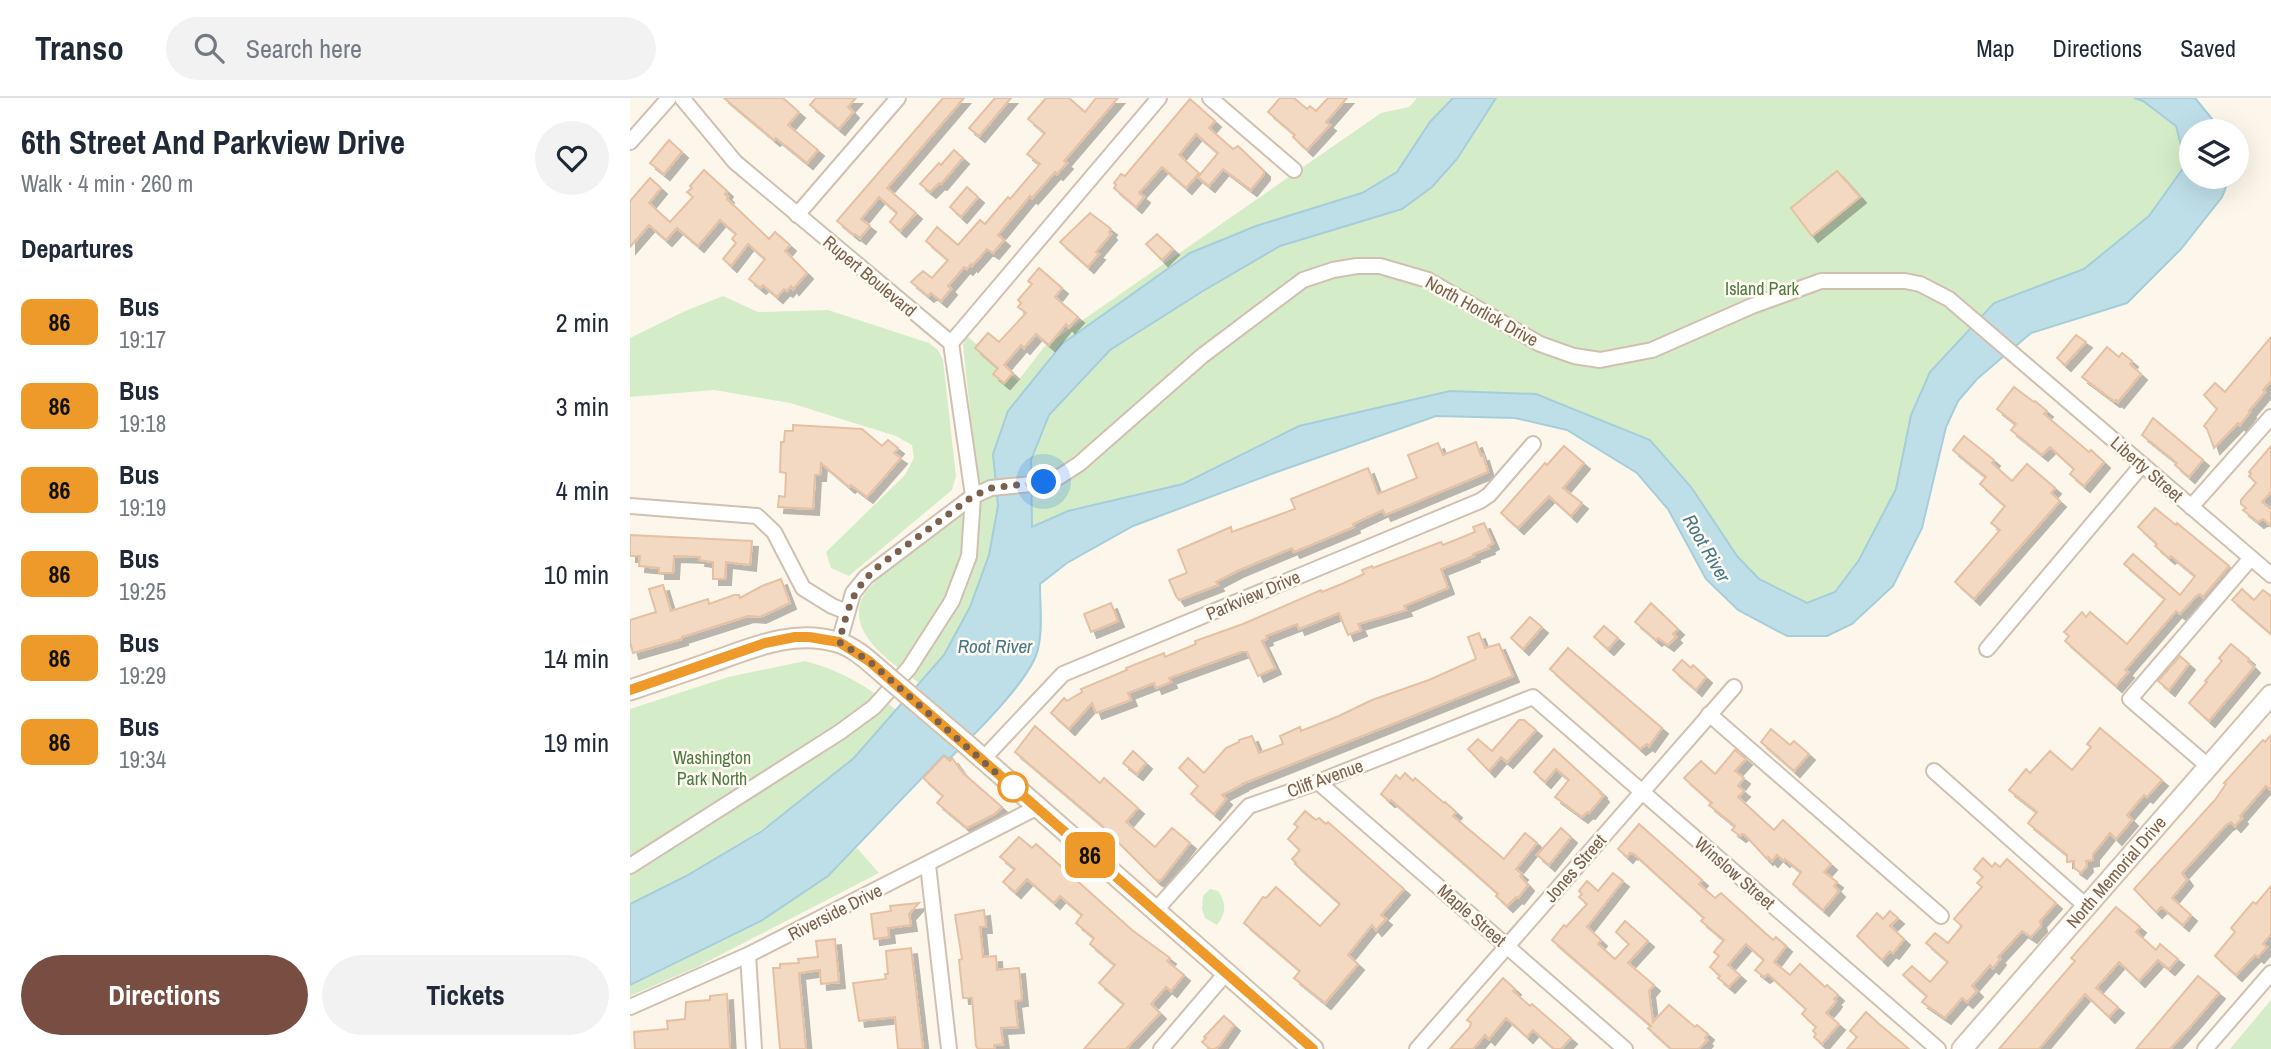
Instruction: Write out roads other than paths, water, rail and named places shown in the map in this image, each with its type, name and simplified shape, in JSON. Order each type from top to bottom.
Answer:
[{"type":"street","points":[[630,142],[669,98]]},
{"type":"street","name":"Rupert Boulevard","points":[[682,98],[735,162],[951,343]]},
{"type":"street","points":[[797,215],[898,98]]},
{"type":"street","points":[[630,866],[840,732],[874,707],[909,668],[952,601],[969,556],[973,496],[951,343],[1159,98]]},
{"type":"street","points":[[1210,98],[1294,170]]},
{"type":"street","name":"North Horlick Drive","points":[[839,642],[853,593],[866,577],[973,496],[991,488],[1044,482],[1059,477],[1079,464],[1202,356],[1303,280],[1333,270],[1357,265],[1380,266],[1428,280],[1540,344],[1574,356],[1600,360],[1652,350],[1752,306],[1821,281],[1893,279],[1913,282],[1942,294],[2024,363]]},
{"type":"street","name":"Liberty Street","points":[[2024,363],[2271,575]]},
{"type":"street","points":[[2192,507],[2271,417]]},
{"type":"street","name":"Parkview Drive","points":[[983,759],[1063,674],[1480,501],[1489,495],[1533,444]]},
{"type":"street","points":[[1987,649],[2142,465]]},
{"type":"street","points":[[630,506],[757,516],[774,532],[803,588],[847,612]]},
{"type":"street","points":[[2208,766],[2130,699],[2252,558]]},
{"type":"street","points":[[630,690],[765,643],[809,637],[839,642],[869,661],[965,743],[1313,1049]]},
{"type":"street","name":"Jones Street","points":[[1417,1049],[1734,687]]},
{"type":"street","name":"North Memorial Drive","points":[[1962,1049],[2271,695]]},
{"type":"street","name":"Cliff Avenue","points":[[1155,911],[1249,806],[1318,782],[1533,696]]},
{"type":"street","name":"Winslow Street","points":[[1533,696],[1938,1049]]},
{"type":"street","points":[[1709,714],[1941,916]]},
{"type":"street","points":[[1934,771],[2086,906]]},
{"type":"street","name":"Maple Street","points":[[1318,782],[1625,1049]]},
{"type":"street","name":"Riverside Drive","points":[[630,1007],[748,956],[1037,808]]},
{"type":"street","points":[[929,865],[949,1049]]},
{"type":"street","points":[[748,956],[754,1049]]},
{"type":"street","points":[[1161,1049],[1226,973]]},
{"type":"street","points":[[2205,1049],[2271,973]]},
{"type":"water","name":"Root River","points":[[1453,98],[1496,98],[1457,159],[1432,187],[1402,209],[1280,246],[1110,350],[1049,415],[1031,460],[1032,527],[1068,511],[1183,484],[1299,426],[1450,391],[1536,394],[1650,440],[1691,487],[1737,556],[1759,579],[1807,603],[1835,592],[1859,560],[1896,489],[1911,415],[1930,372],[1994,303],[2084,269],[2149,216],[2179,174],[2179,189],[2225,189],[2222,197],[2181,249],[2127,303],[2031,333],[1977,379],[1958,401],[1946,427],[1922,528],[1893,586],[1852,624],[1827,636],[1787,636],[1738,610],[1706,579],[1668,509],[1637,473],[1567,430],[1515,418],[1436,416],[1133,526],[1067,563],[1040,584],[1041,625],[1038,649],[1025,675],[1013,691],[949,759],[944,755],[828,876],[761,921],[630,985],[630,904],[686,876],[762,831],[854,758],[944,655],[970,607],[989,555],[998,506],[993,454],[1008,411],[1062,344],[1190,253],[1256,226],[1362,193],[1397,172],[1430,122]]},
{"type":"water","name":"Root River","points":[[2134,98],[2195,98],[2212,119],[2179,119],[2179,137],[2176,126],[2143,101]]},
{"type":"park label","name":"Island Park","points":[[1762,288]]},
{"type":"park label","name":"Washington Park North","points":[[712,767]]}]
